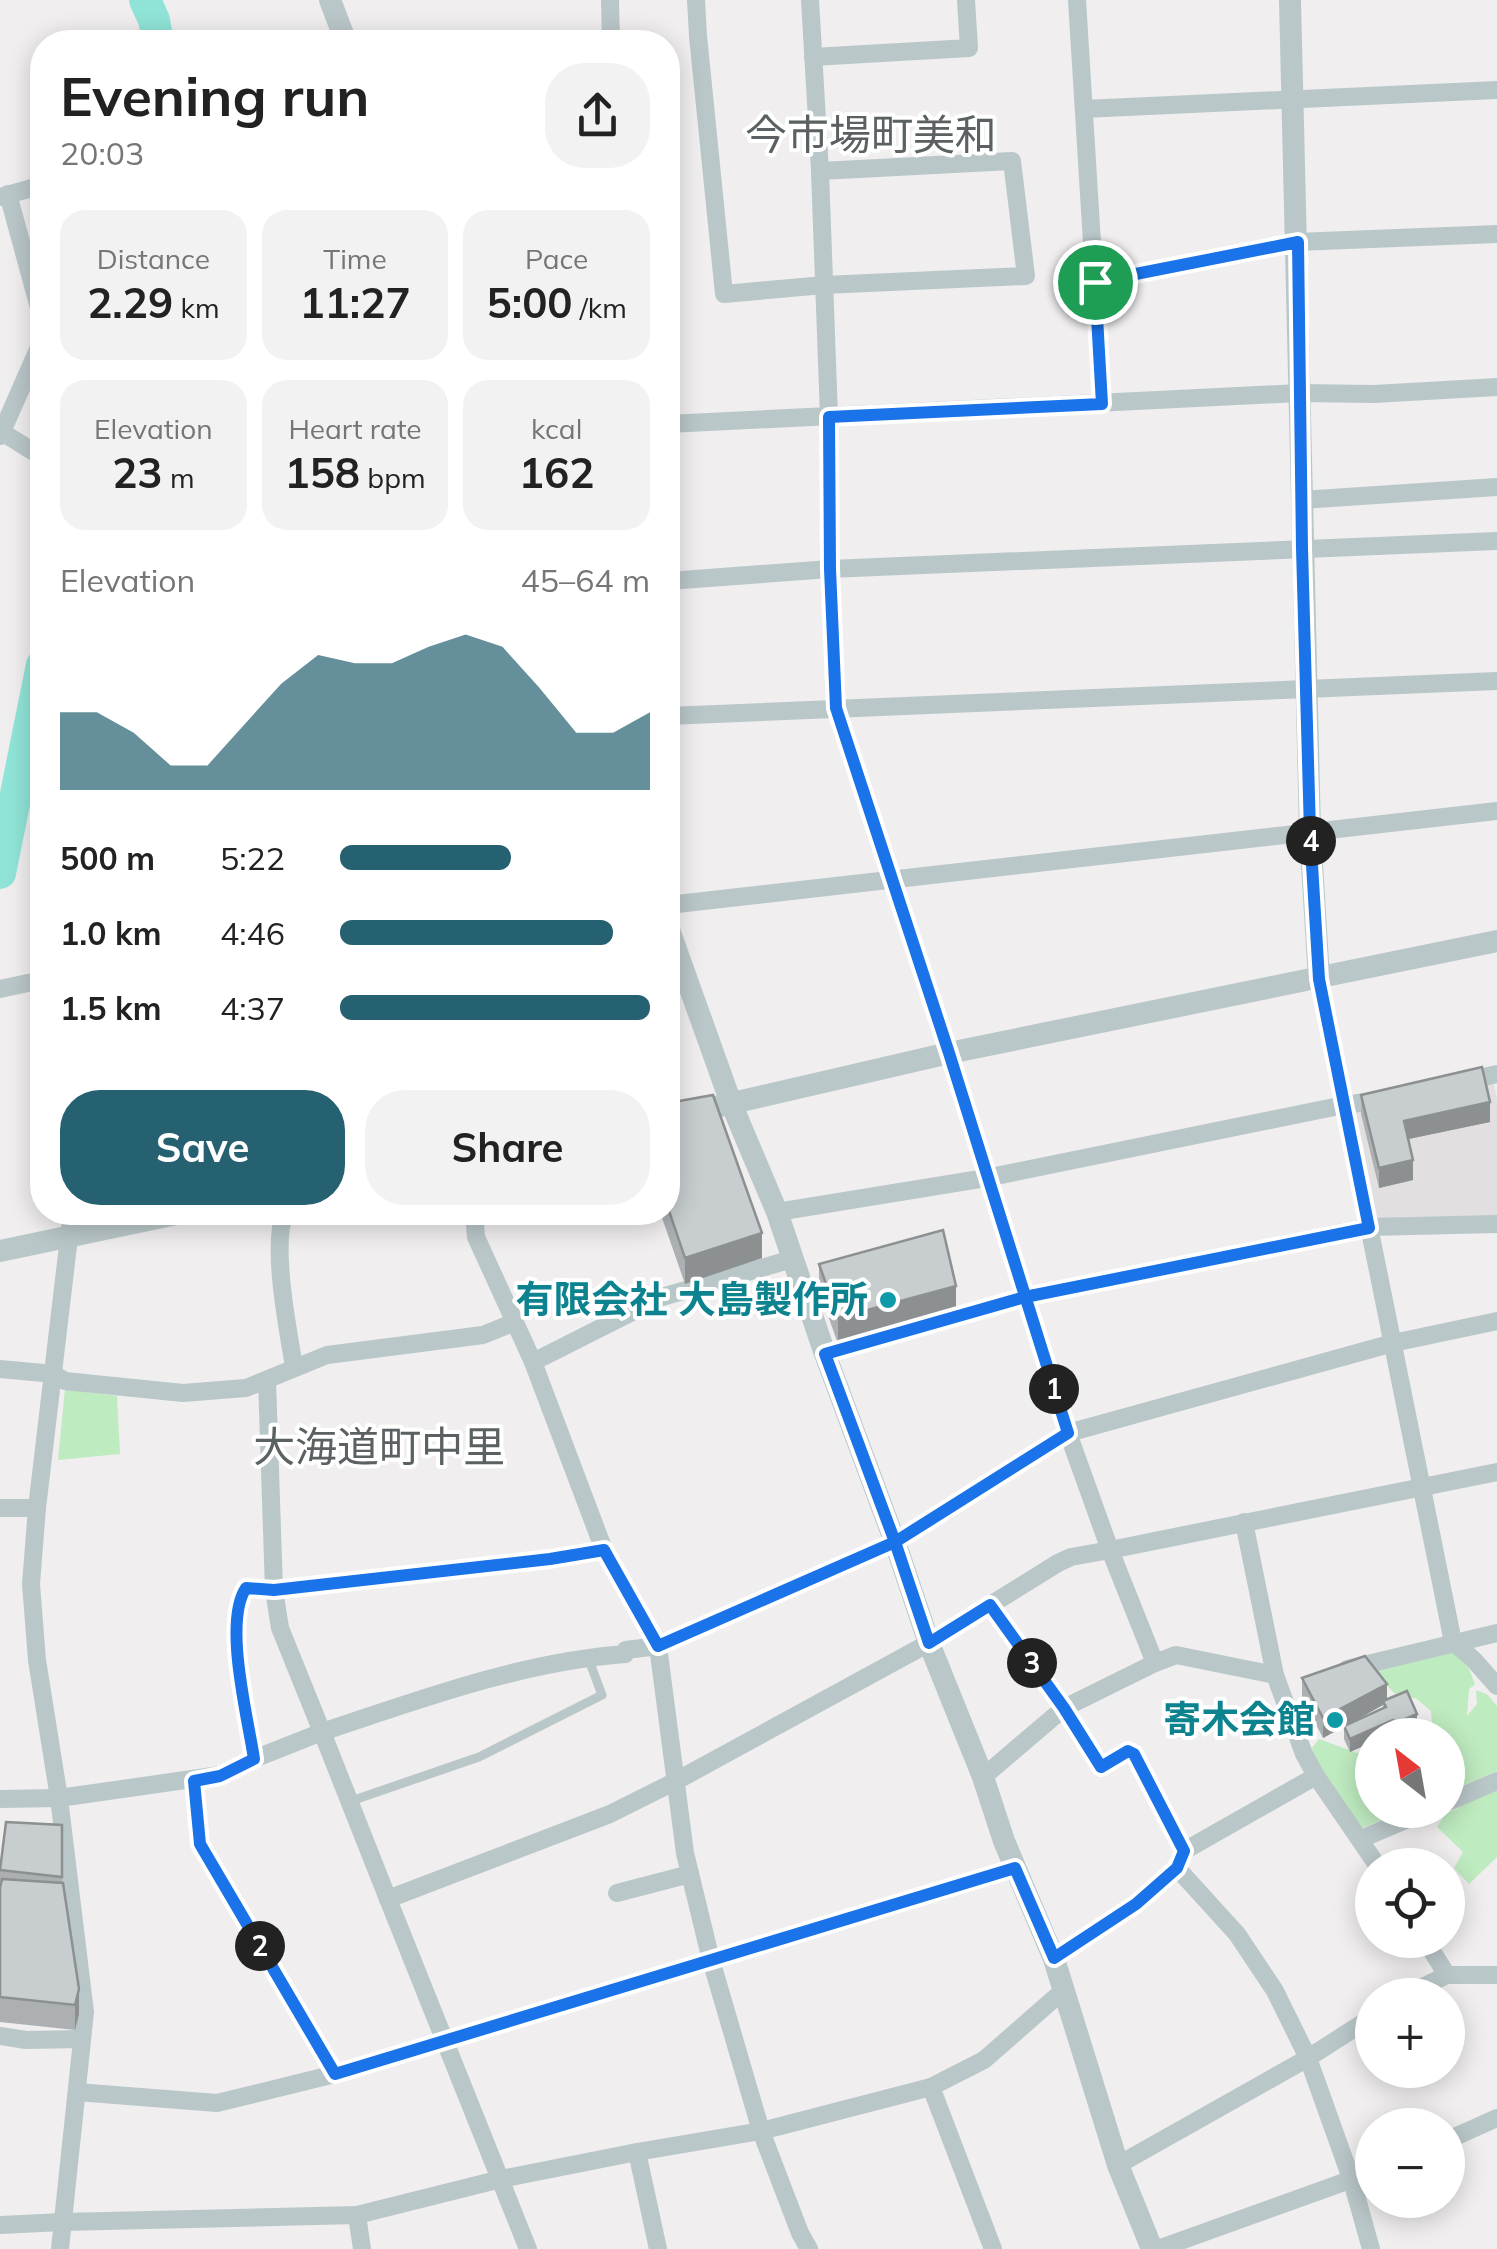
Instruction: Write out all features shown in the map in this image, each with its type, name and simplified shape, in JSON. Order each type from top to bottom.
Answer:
[{"type":"street","points":[[330,0],[341,30]]},
{"type":"street","points":[[610,0],[611,30]]},
{"type":"street","points":[[696,0],[724,294],[824,285],[1026,276],[1012,161],[820,171]]},
{"type":"street","points":[[810,0],[820,171],[836,708],[1068,1433],[1155,1663]]},
{"type":"street","points":[[813,57],[968,48],[966,0]]},
{"type":"street","points":[[1077,0],[1102,404]]},
{"type":"street","points":[[1290,0],[1310,832],[1319,979],[1453,1642],[1497,1686]]},
{"type":"street","points":[[1084,109],[1497,90]]},
{"type":"street","points":[[30,188],[4,195],[30,276]]},
{"type":"street","points":[[1095,282],[1298,242],[1497,234]]},
{"type":"street","points":[[30,382],[0,433],[30,450]]},
{"type":"street","points":[[680,423],[1497,387]]},
{"type":"street","points":[[1301,500],[1497,488]]},
{"type":"street","points":[[680,580],[830,569],[1497,541]]},
{"type":"street","points":[[680,715],[1497,681]]},
{"type":"street","points":[[680,903],[1497,811]]},
{"type":"street","points":[[680,1115],[949,1053],[1497,941]]},
{"type":"street","points":[[680,981],[777,1212],[929,1643],[1015,1868],[1054,1958],[1118,2165],[1155,2249],[1355,2180]]},
{"type":"street","points":[[0,989],[30,983]]},
{"type":"street","points":[[1440,1087],[1497,1074]]},
{"type":"street","points":[[777,1212],[986,1178],[1404,1095]]},
{"type":"street","points":[[825,1354],[1025,1297],[1369,1228],[1497,1224]]},
{"type":"street","points":[[60,2249],[85,2012],[35,1641],[31,1584],[71,1225]]},
{"type":"street","points":[[0,1251],[126,1225]]},
{"type":"street","points":[[280,1225],[282,1296],[294,1367]]},
{"type":"street","points":[[475,1225],[476,1237],[533,1362],[604,1550],[658,1646],[685,1853],[711,1960],[761,2131],[800,2233],[810,2249]]},
{"type":"street","points":[[533,1362],[662,1297],[792,1259]]},
{"type":"street","points":[[0,1799],[59,1798],[220,1776],[322,1732],[468,1684],[658,1646],[895,1542],[1068,1433],[1393,1344],[1497,1320]]},
{"type":"street","points":[[0,1369],[54,1374],[65,1381],[184,1393],[246,1388],[327,1355],[483,1335],[515,1322]]},
{"type":"street","points":[[267,1380],[274,1590],[280,1628],[528,2249]]},
{"type":"street","points":[[388,1899],[610,1814],[676,1782],[929,1643],[1071,1556],[1497,1472]]},
{"type":"street","points":[[0,1508],[37,1508]]},
{"type":"street","points":[[1244,1522],[1304,1754],[1367,1848]]},
{"type":"street","points":[[254,1759],[236,1644],[240,1596],[246,1588],[274,1590],[604,1550]]},
{"type":"street","points":[[990,1605],[1101,1767],[1128,1751],[1134,1754],[1181,1860],[1275,1991],[1308,2058],[1372,2249]]},
{"type":"street","points":[[1332,1674],[1497,1633]]},
{"type":"street","points":[[983,1778],[1064,1708],[1176,1656],[1283,1682]]},
{"type":"street","points":[[1054,1958],[1136,1904],[1181,1860],[1316,1776]]},
{"type":"street","points":[[194,1781],[200,1844],[335,2074]]},
{"type":"street","points":[[1465,1795],[1497,1781]]},
{"type":"street","points":[[1361,1839],[1387,1828]]},
{"type":"street","points":[[77,2092],[217,2103],[335,2074],[1015,1868]]},
{"type":"street","points":[[616,1893],[690,1874]]},
{"type":"street","points":[[1436,1958],[1447,1975]]},
{"type":"street","points":[[1441,1978],[1497,1976]]},
{"type":"street","points":[[0,2226],[357,2215],[501,2179],[761,2131],[931,2087],[984,2060],[1065,1990]]},
{"type":"street","points":[[1118,2165],[1355,2028]]},
{"type":"street","points":[[0,2036],[26,2040],[82,2039]]},
{"type":"street","points":[[931,2087],[993,2249]]},
{"type":"street","points":[[1465,2132],[1497,2118]]},
{"type":"street","points":[[636,2152],[658,2249]]},
{"type":"street","points":[[357,2215],[362,2249]]},
{"type":"lane","points":[[351,1801],[479,1757],[602,1695],[588,1657]]},
{"type":"shaded area","points":[[1492,1075],[1497,1099],[1497,1224],[1369,1227],[1344,1105]]},
{"type":"green space","points":[[65,1389],[117,1396],[120,1454],[58,1460]]},
{"type":"green space","points":[[1449,1647],[1468,1667],[1475,1684],[1469,1689],[1467,1716],[1477,1704],[1476,1690],[1488,1695],[1497,1706],[1497,1771],[1465,1785],[1465,1718],[1432,1718],[1431,1711],[1417,1699],[1394,1693],[1373,1670]]},
{"type":"green space","points":[[1319,1739],[1355,1752],[1355,1822],[1317,1769],[1312,1748]]},
{"type":"green space","points":[[1497,1791],[1497,1857],[1469,1884],[1465,1880],[1465,1848],[1459,1848],[1438,1828],[1465,1828],[1465,1793]]},
{"type":"building","points":[[1482,1067],[1490,1102],[1404,1121],[1413,1160],[1379,1168],[1361,1095]]},
{"type":"building","points":[[713,1095],[762,1233],[685,1258],[674,1225],[680,1225],[680,1101]]},
{"type":"building","points":[[943,1230],[956,1286],[838,1318],[819,1264]]},
{"type":"building","points":[[1365,1656],[1387,1684],[1323,1718],[1302,1678]]},
{"type":"building","points":[[1407,1691],[1417,1714],[1408,1718],[1362,1718],[1386,1707],[1383,1701]]},
{"type":"building","points":[[1355,1721],[1355,1737],[1350,1739],[1344,1726]]},
{"type":"building","points":[[6,1822],[62,1825],[62,1877],[0,1870]]},
{"type":"building","points":[[2,1879],[63,1883],[79,1989],[75,2005],[0,1997]]},
{"type":"waterway","points":[[145,0],[156,30]]},
{"type":"waterway","points":[[0,873],[30,724]]},
{"type":"place","name":"有限会社 大島製作所","points":[[888,1300]]},
{"type":"place","name":"寄木会館","points":[[1335,1720]]},
{"type":"district","name":"今市場町美和","points":[[871,135]]},
{"type":"district","name":"大海道町中里","points":[[379,1447]]},
{"type":"route","points":[[1095,282],[1102,404],[829,417],[836,708],[949,1053],[986,1178],[1025,1297],[1068,1433],[895,1542],[658,1646],[604,1550],[274,1590],[246,1588],[240,1596],[236,1644],[254,1759],[220,1776],[194,1781],[200,1844],[335,2074],[1015,1868],[1054,1958],[1136,1904],[1177,1868],[1184,1851],[1134,1754],[1128,1751],[1101,1767],[990,1605],[929,1643],[895,1542],[825,1354],[1025,1297],[1369,1228],[1319,979],[1310,832],[1298,242],[1095,282]]}]
